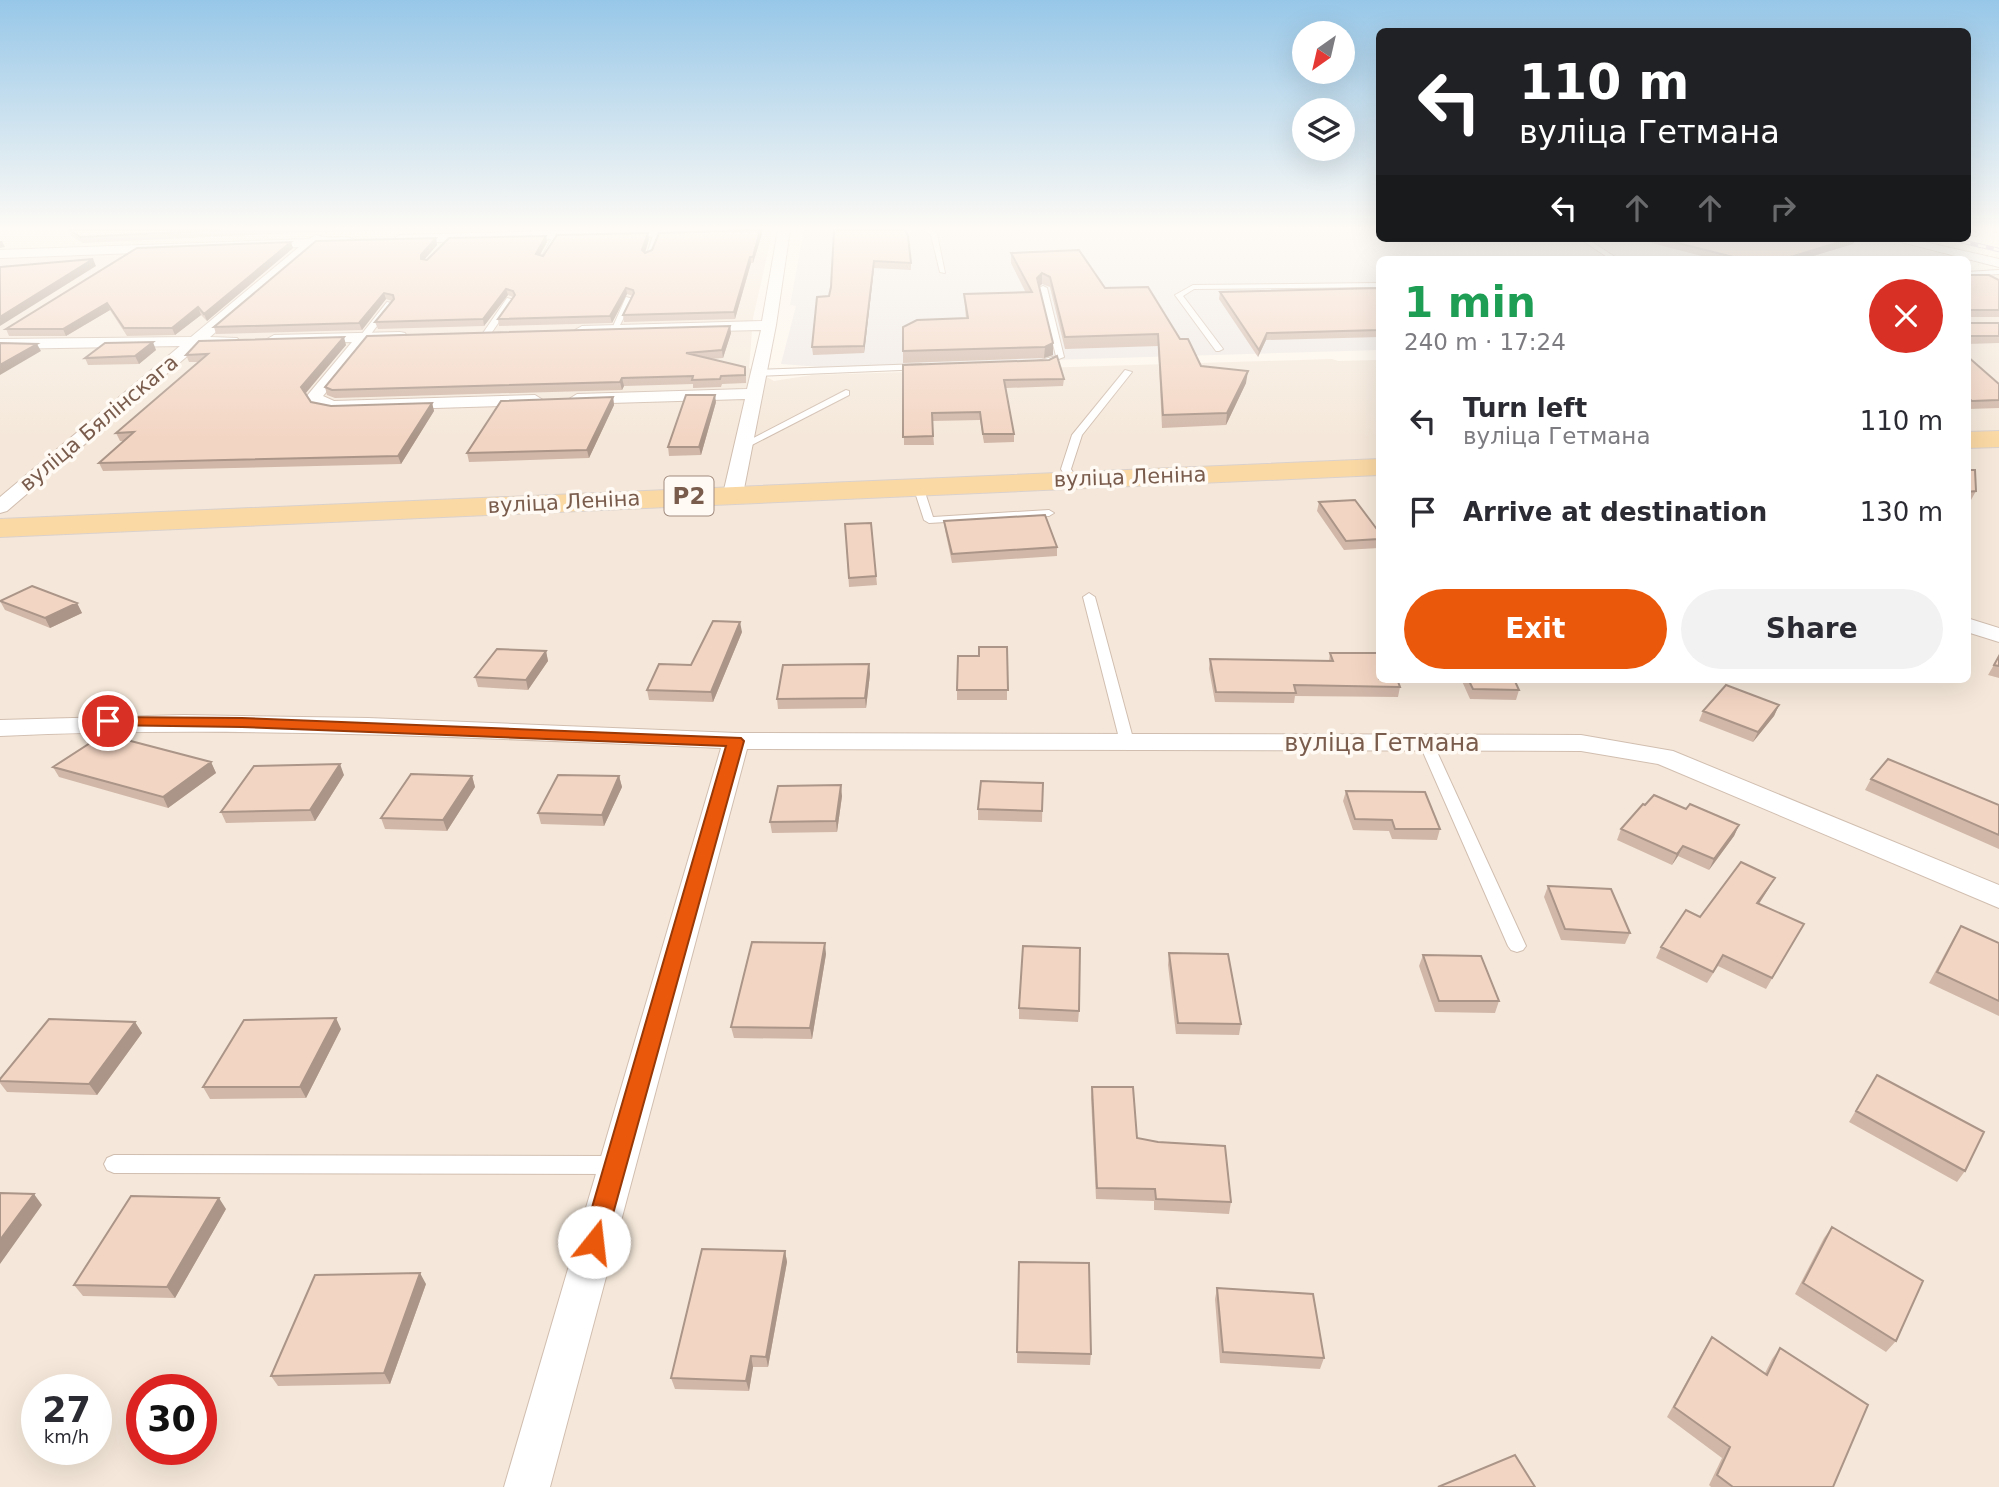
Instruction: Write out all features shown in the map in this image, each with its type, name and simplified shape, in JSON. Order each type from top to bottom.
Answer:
[{"type":"main road","points":[[1971,440],[1999,439]]},
{"type":"main road","name":"вуліца Леніна","points":[[0,527],[1376,467]]},
{"type":"street","name":"вуліца Бялінскага","points":[[0,507],[246,299]]},
{"type":"street","points":[[733,494],[773,299]]},
{"type":"street","points":[[563,331],[769,325]]},
{"type":"street","points":[[480,333],[513,332]]},
{"type":"street","points":[[0,344],[196,342],[419,335]]},
{"type":"street","points":[[363,337],[314,397],[322,404],[334,407],[753,394]]},
{"type":"street","points":[[1971,626],[1999,635]]},
{"type":"street","name":"вуліца Гетмана","points":[[0,728],[108,721],[242,722],[736,741],[1581,744],[1664,757],[1999,897]]},
{"type":"street","points":[[527,1487],[736,741]]},
{"type":"lane","points":[[614,329],[629,299]]},
{"type":"lane","points":[[1032,363],[1046,363],[1060,357],[1047,299]]},
{"type":"lane","points":[[1183,299],[1219,349]]},
{"type":"lane","points":[[480,333],[510,300]]},
{"type":"lane","points":[[363,337],[390,304]]},
{"type":"lane","points":[[758,373],[937,366]]},
{"type":"lane","points":[[1072,480],[1066,469],[1077,435],[1128,372]]},
{"type":"lane","points":[[743,446],[846,393]]},
{"type":"lane","points":[[918,486],[929,520],[1049,513]]},
{"type":"lane","points":[[1089,597],[1127,742]]},
{"type":"lane","points":[[1426,743],[1517,946]]},
{"type":"lane","points":[[114,1164],[616,1165]]},
{"type":"shaded area","points":[[0,299],[757,299],[749,368],[774,381],[812,375],[1332,359],[1376,360],[1376,683],[1971,683],[1971,299],[1999,299],[1999,1487],[0,1487]]},
{"type":"shaded area","points":[[791,299],[1376,299],[1376,350],[820,367],[781,364],[796,306],[790,305]]},
{"type":"building","points":[[0,299],[28,299],[0,317]]},
{"type":"building","points":[[54,299],[222,299],[204,314],[198,307],[172,328],[124,328],[107,303],[63,329],[6,329]]},
{"type":"building","points":[[247,299],[379,299],[359,323],[214,327]]},
{"type":"building","points":[[394,299],[498,299],[483,319],[375,322]]},
{"type":"building","points":[[512,299],[619,299],[610,316],[498,319]]},
{"type":"building","points":[[631,299],[738,299],[734,312],[623,315]]},
{"type":"building","points":[[817,299],[869,299],[864,346],[812,347]]},
{"type":"building","points":[[965,299],[1042,299],[1053,343],[1045,347],[903,351],[903,327],[917,320],[968,318]]},
{"type":"building","points":[[1056,299],[1156,299],[1180,339],[1188,339],[1201,366],[1248,371],[1227,413],[1163,415],[1158,334],[1065,337]]},
{"type":"building","points":[[1225,299],[1376,299],[1376,330],[1267,333],[1259,350]]},
{"type":"building","points":[[1971,299],[1999,299],[1999,310],[1971,310]]},
{"type":"building","points":[[1971,323],[1999,323],[1999,336],[1971,336]]},
{"type":"building","points":[[730,326],[722,350],[686,353],[745,367],[745,375],[692,380],[693,376],[622,378],[620,382],[332,390],[325,387],[367,336]]},
{"type":"building","points":[[344,337],[301,387],[311,402],[331,406],[432,403],[398,456],[99,463],[134,432],[116,433],[208,354],[186,355],[199,341]]},
{"type":"building","points":[[153,342],[135,356],[85,358],[105,343]]},
{"type":"building","points":[[0,343],[37,344],[0,365]]},
{"type":"building","points":[[1057,356],[1064,379],[1004,380],[1014,434],[983,434],[980,412],[932,413],[933,436],[903,437],[903,365],[1049,360]]},
{"type":"building","points":[[1971,360],[1999,384],[1999,400],[1972,401]]},
{"type":"building","points":[[686,395],[715,395],[699,447],[668,447]]},
{"type":"building","points":[[613,397],[587,450],[467,453],[501,401]]},
{"type":"building","points":[[1971,470],[1975,470],[1976,491],[1971,492]]},
{"type":"building","points":[[1355,500],[1376,528],[1376,539],[1346,541],[1319,502]]},
{"type":"building","points":[[1045,515],[1057,547],[952,554],[944,521]]},
{"type":"building","points":[[871,523],[876,576],[849,578],[845,524]]},
{"type":"building","points":[[32,586],[77,603],[45,618],[0,601]]},
{"type":"building","points":[[713,621],[740,622],[711,692],[647,690],[659,664],[691,665]]},
{"type":"building","points":[[979,647],[1007,647],[1008,690],[957,690],[958,656],[979,656]]},
{"type":"building","points":[[497,649],[546,651],[526,680],[475,677]]},
{"type":"building","points":[[1330,653],[1376,653],[1376,683],[1398,683],[1400,687],[1294,685],[1296,693],[1216,692],[1210,659],[1333,661]]},
{"type":"building","points":[[869,664],[865,698],[777,699],[783,665]]},
{"type":"building","points":[[1470,683],[1516,683],[1519,690],[1473,689]]},
{"type":"building","points":[[1726,685],[1779,705],[1758,732],[1703,711]]},
{"type":"building","points":[[104,734],[211,762],[163,797],[53,767]]},
{"type":"building","points":[[1888,759],[1999,805],[1999,835],[1871,779]]},
{"type":"building","points":[[340,764],[310,810],[221,812],[254,766]]},
{"type":"building","points":[[411,774],[472,776],[443,820],[381,818]]},
{"type":"building","points":[[558,775],[619,776],[602,815],[538,813]]},
{"type":"building","points":[[981,781],[1043,783],[1042,811],[978,809]]},
{"type":"building","points":[[841,785],[836,821],[770,822],[778,786]]},
{"type":"building","points":[[1346,791],[1425,792],[1440,829],[1395,829],[1392,820],[1355,819]]},
{"type":"building","points":[[1654,795],[1686,809],[1690,804],[1739,825],[1714,859],[1683,846],[1677,854],[1621,829]]},
{"type":"building","points":[[1741,862],[1775,878],[1757,903],[1804,924],[1772,978],[1723,955],[1713,972],[1661,947],[1686,910],[1700,917]]},
{"type":"building","points":[[1548,886],[1611,889],[1630,933],[1565,929]]},
{"type":"building","points":[[1961,926],[1999,943],[1999,1001],[1937,972]]},
{"type":"building","points":[[752,942],[825,943],[810,1028],[731,1027]]},
{"type":"building","points":[[1023,946],[1080,948],[1079,1011],[1019,1008]]},
{"type":"building","points":[[1169,953],[1228,954],[1241,1024],[1178,1023]]},
{"type":"building","points":[[1423,955],[1481,956],[1499,1001],[1439,1001]]},
{"type":"building","points":[[336,1018],[300,1087],[203,1087],[244,1020]]},
{"type":"building","points":[[49,1019],[135,1022],[89,1084],[0,1081]]},
{"type":"building","points":[[1877,1075],[1984,1132],[1965,1171],[1856,1111]]},
{"type":"building","points":[[1092,1087],[1133,1087],[1137,1138],[1225,1146],[1231,1202],[1156,1199],[1155,1189],[1097,1188]]},
{"type":"building","points":[[0,1193],[34,1194],[0,1240]]},
{"type":"building","points":[[131,1196],[219,1198],[167,1287],[74,1285]]},
{"type":"building","points":[[1832,1227],[1923,1281],[1896,1341],[1803,1283]]},
{"type":"building","points":[[702,1249],[785,1251],[766,1357],[751,1356],[746,1381],[671,1378]]},
{"type":"building","points":[[1019,1262],[1089,1263],[1091,1354],[1017,1352]]},
{"type":"building","points":[[420,1273],[384,1373],[271,1376],[315,1275]]},
{"type":"building","points":[[1217,1288],[1313,1294],[1324,1358],[1223,1352]]},
{"type":"building","points":[[1712,1337],[1767,1375],[1780,1348],[1868,1405],[1833,1487],[1733,1487],[1717,1475],[1730,1447],[1674,1407]]},
{"type":"building","points":[[1515,1455],[1535,1487],[1438,1487]]},
{"type":"route","points":[[108,721],[242,722],[736,741],[594,1242]]}]
